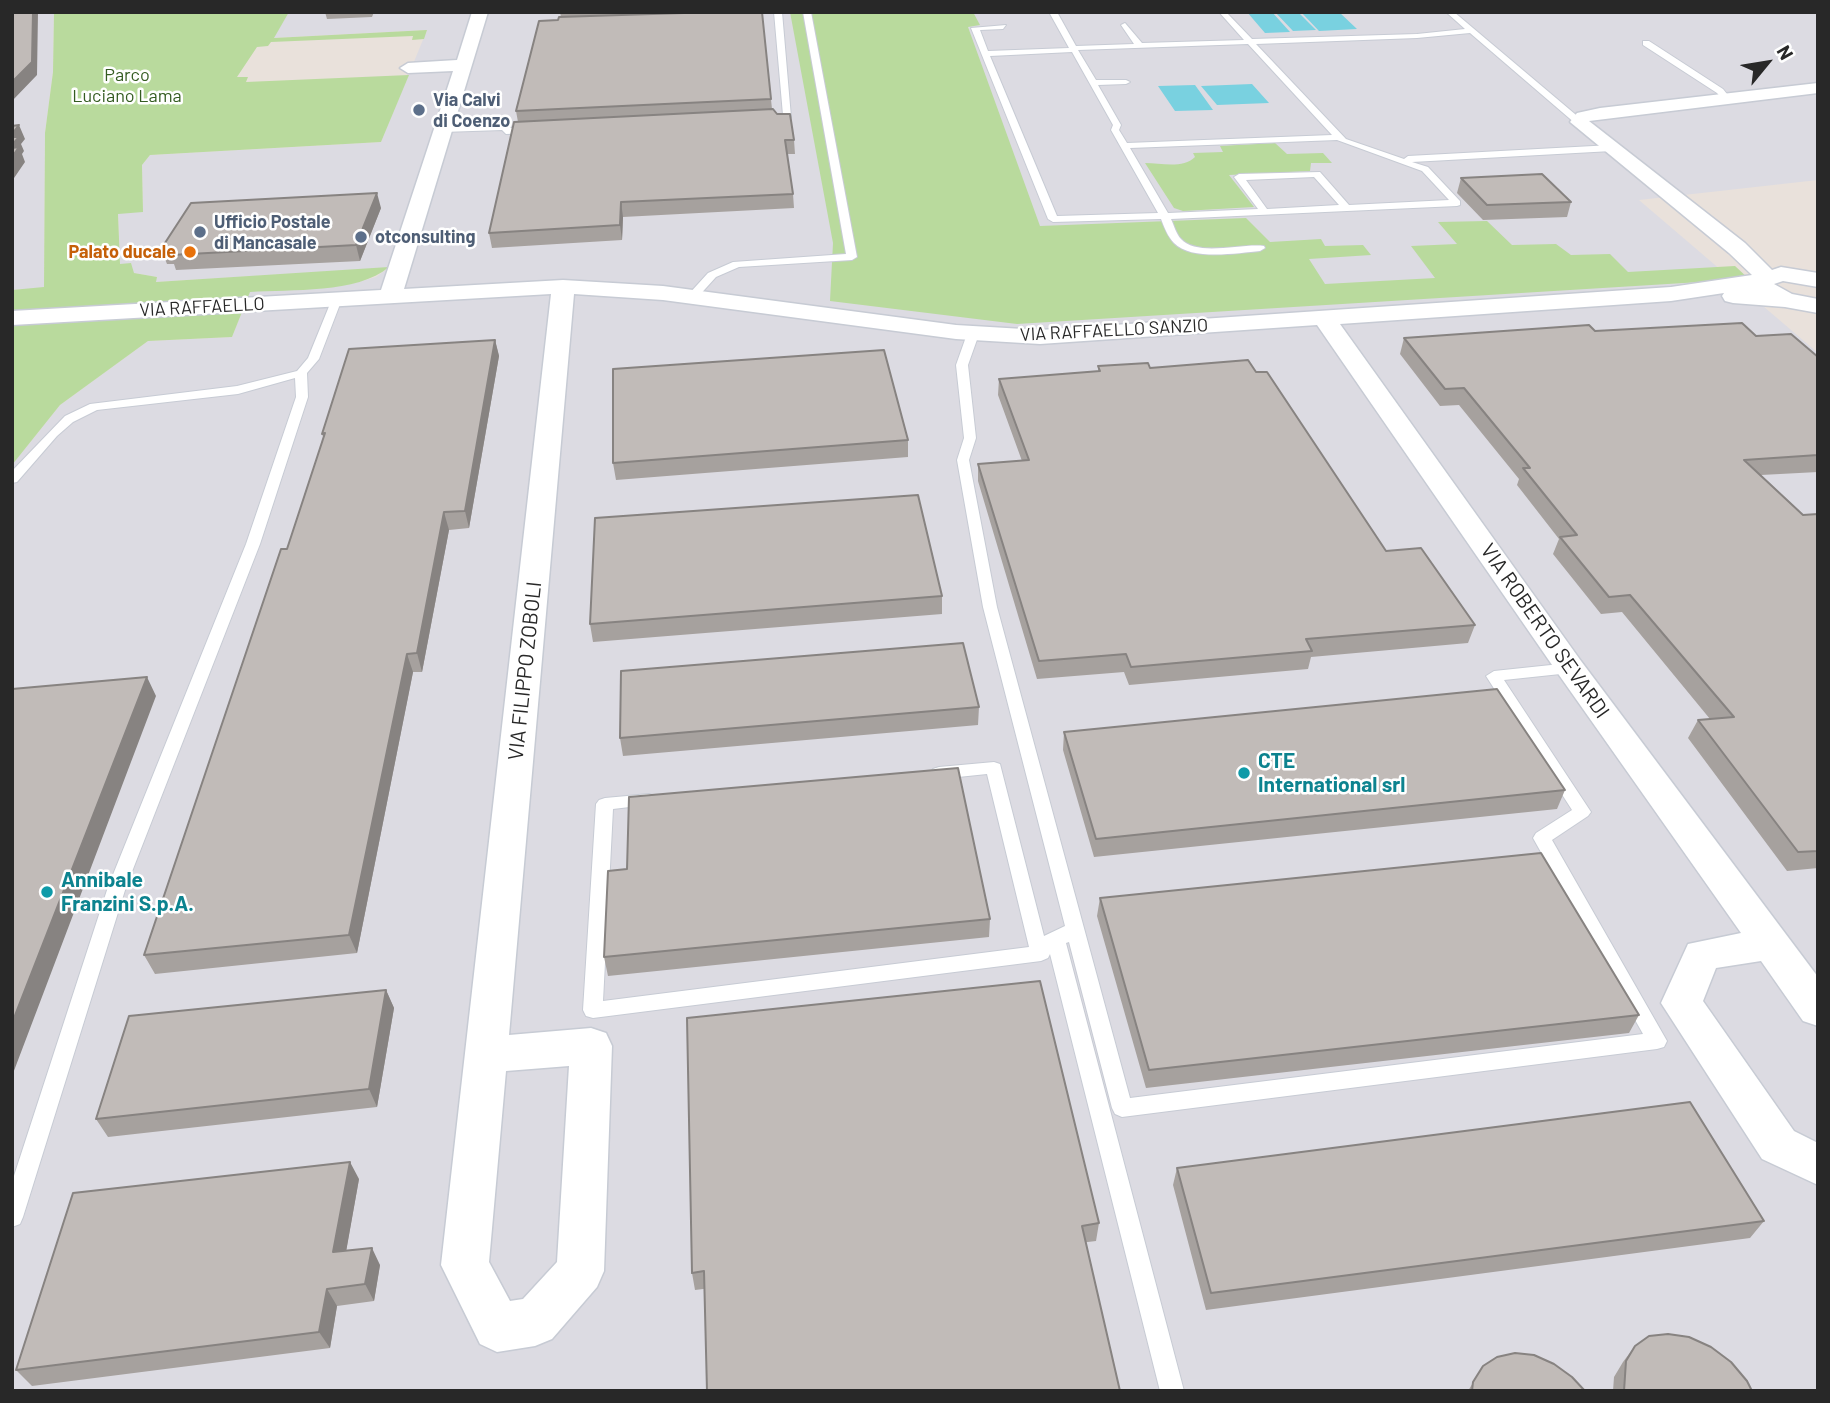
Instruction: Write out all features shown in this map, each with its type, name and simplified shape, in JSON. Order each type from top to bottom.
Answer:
[{"type":"street","points":[[391,296],[480,12]]},
{"type":"street","points":[[408,68],[463,65]]},
{"type":"street","points":[[1818,88],[1600,113],[1583,117],[1579,122],[1737,248],[1766,279],[1763,284],[1769,292],[1799,303],[1818,321]]},
{"type":"street","points":[[1737,248],[1810,277]]},
{"type":"street","name":"VIA RAFFAELLO SANZIO","points":[[391,296],[563,287],[692,297],[972,334],[1040,337],[1671,294],[1766,279],[1810,277]]},
{"type":"street","name":"VIA FILIPPO ZOBOLI","points":[[486,1055],[591,1046],[580,1271],[535,1322],[497,1327],[465,1265],[486,1055],[563,287]]},
{"type":"street","name":"VIA RAFFAELLO SANZIO","points":[[1671,294],[1799,303]]},
{"type":"street","name":"VIA RAFFAELLO","points":[[12,318],[391,296]]},
{"type":"street","name":"VIA ROBERTO SEVARDI","points":[[1323,317],[1570,668],[1768,944],[1818,1009]]},
{"type":"street","points":[[1768,944],[1702,955],[1682,1003],[1778,1145],[1818,1165]]},
{"type":"lane","points":[[692,297],[712,275],[737,264],[852,257],[807,12]]},
{"type":"lane","points":[[1053,12],[1117,125],[1115,130],[1123,146],[1179,244],[1202,251],[1261,248]]},
{"type":"lane","points":[[1003,27],[975,28],[1053,219],[1457,203],[1425,169],[1343,141],[1222,12]]},
{"type":"lane","points":[[1449,12],[1579,122]]},
{"type":"lane","points":[[761,118],[787,117],[778,15],[766,18]]},
{"type":"lane","points":[[1125,25],[1140,46]]},
{"type":"lane","points":[[985,54],[1417,36],[1471,31]]},
{"type":"lane","points":[[1646,43],[1720,90],[1727,99]]},
{"type":"lane","points":[[1155,45],[1164,58]]},
{"type":"lane","points":[[1093,83],[1126,82]]},
{"type":"lane","points":[[443,129],[547,129]]},
{"type":"lane","points":[[1123,146],[1339,137]]},
{"type":"lane","points":[[1399,160],[1612,148]]},
{"type":"lane","points":[[1264,211],[1239,177],[1317,174],[1346,208]]},
{"type":"lane","points":[[1439,184],[1452,184]]},
{"type":"lane","points":[[1392,216],[1431,214],[1423,205]]},
{"type":"lane","points":[[12,479],[61,426],[94,407],[238,390],[301,373],[313,359],[337,299]]},
{"type":"lane","points":[[972,334],[962,365],[971,438],[963,460],[990,607],[1122,1108],[1657,1041],[1542,838],[1581,812],[1494,676],[1570,668]]},
{"type":"lane","points":[[12,1217],[117,887],[257,532],[302,397],[301,373]]},
{"type":"lane","points":[[924,775],[994,768],[1046,942],[1172,1391]]},
{"type":"lane","points":[[674,797],[605,804],[593,1010],[1041,953],[1046,942],[1075,929]]},
{"type":"shaded area","points":[[12,12],[54,12],[53,72],[45,133],[44,288],[12,290]]},
{"type":"shaded area","points":[[289,12],[1818,12],[1818,180],[1639,200],[1818,353],[1818,1391],[12,1391],[12,465],[60,405],[148,341],[232,337],[250,291],[351,284],[376,277],[388,268],[155,282],[157,277],[134,273],[120,264],[118,213],[143,211],[142,165],[150,155],[381,142],[427,30],[273,38]]},
{"type":"green space","name":"Parco Luciano Lama","points":[[54,12],[289,12],[274,38],[427,30],[424,39],[412,40],[413,36],[271,42],[268,46],[257,47],[237,77],[248,77],[246,82],[409,75],[381,142],[150,155],[142,165],[143,212],[118,214],[120,264],[131,263],[134,273],[157,277],[156,282],[389,267],[376,276],[342,286],[250,292],[232,337],[148,341],[60,405],[12,465],[12,290],[44,287],[45,133],[53,72]]},
{"type":"green space","points":[[790,12],[973,12],[980,25],[968,27],[1040,226],[1246,218],[1270,242],[1321,239],[1325,246],[1363,245],[1371,255],[1309,259],[1325,284],[1435,278],[1411,246],[1457,244],[1438,222],[1487,221],[1512,245],[1556,244],[1571,255],[1610,254],[1628,272],[1735,266],[1749,279],[1017,324],[830,301],[833,243]]},
{"type":"green space","points":[[1275,143],[1287,154],[1323,153],[1332,163],[1311,163],[1310,171],[1229,175],[1254,207],[1183,211],[1174,208],[1145,163],[1178,164],[1190,161],[1195,157],[1193,153],[1223,152],[1220,146]]},
{"type":"water","points":[[1247,12],[1272,12],[1290,32],[1265,33]]},
{"type":"water","points":[[1275,12],[1298,12],[1316,30],[1293,31]]},
{"type":"water","points":[[1301,12],[1339,12],[1357,29],[1319,31]]},
{"type":"water","points":[[1252,84],[1269,103],[1217,105],[1201,86]]},
{"type":"water","points":[[1195,85],[1213,110],[1175,111],[1158,86]]},
{"type":"building","points":[[12,12],[33,12],[32,62],[12,82]]},
{"type":"building","points":[[762,12],[771,99],[516,111],[539,21],[558,20],[559,17]]},
{"type":"building","points":[[773,109],[777,114],[790,114],[794,140],[785,140],[793,194],[621,202],[620,225],[489,233],[514,122]]},
{"type":"building","points":[[19,147],[12,157],[12,148]]},
{"type":"building","points":[[1542,174],[1571,202],[1487,205],[1461,178]]},
{"type":"building","points":[[377,193],[356,245],[171,255],[175,248],[161,249],[191,203]]},
{"type":"building","points":[[1742,323],[1756,336],[1791,334],[1818,357],[1818,455],[1744,460],[1803,515],[1818,514],[1818,851],[1798,852],[1698,720],[1734,717],[1630,595],[1609,597],[1560,537],[1577,535],[1523,468],[1530,468],[1464,388],[1445,389],[1404,338],[1589,325],[1595,331]]},
{"type":"building","points":[[495,340],[465,511],[444,512],[417,653],[407,654],[349,935],[144,955],[281,549],[287,549],[349,349]]},
{"type":"building","points":[[884,350],[908,440],[613,463],[613,369]]},
{"type":"building","points":[[1248,360],[1256,372],[1267,372],[1386,551],[1421,548],[1475,625],[1306,639],[1312,651],[1131,667],[1126,654],[1039,661],[978,464],[1029,460],[999,379],[1100,371],[1098,366],[1148,363],[1150,368]]},
{"type":"building","points":[[918,495],[942,596],[590,624],[595,518]]},
{"type":"building","points":[[963,643],[979,707],[620,738],[621,671]]},
{"type":"building","name":"Annibale Franzini S.p.A.","points":[[147,677],[12,1023],[12,689]]},
{"type":"building","name":"CTE International srl","points":[[1497,689],[1565,790],[1096,839],[1064,732]]},
{"type":"building","points":[[958,768],[990,919],[604,957],[608,871],[627,869],[629,797]]},
{"type":"building","points":[[1541,853],[1639,1015],[1149,1070],[1100,898]]},
{"type":"building","points":[[1040,981],[1099,1223],[1082,1226],[1120,1391],[707,1391],[704,1271],[692,1273],[687,1018]]},
{"type":"building","points":[[386,990],[369,1089],[96,1119],[129,1016]]},
{"type":"building","points":[[1690,1102],[1764,1221],[1211,1293],[1177,1168]]},
{"type":"building","points":[[350,1162],[333,1252],[372,1248],[365,1284],[327,1289],[319,1332],[16,1370],[73,1193]]},
{"type":"building","points":[[1668,1334],[1689,1337],[1711,1347],[1731,1362],[1752,1391],[1624,1391],[1626,1361],[1635,1346],[1649,1336]]},
{"type":"building","points":[[1515,1353],[1534,1355],[1554,1364],[1585,1391],[1472,1391],[1473,1382],[1483,1366],[1497,1357]]},
{"type":"place","name":"Via Calvi di Coenzo","points":[[419,110]]},
{"type":"place","name":"Ufficio Postale di Mancasale","points":[[200,232]]},
{"type":"place","name":"otconsulting","points":[[361,237]]},
{"type":"place","name":"Palato ducale","points":[[190,252]]},
{"type":"place","name":"CTE International srl","points":[[1244,773]]},
{"type":"place","name":"Annibale Franzini S.p.A.","points":[[47,892]]}]
